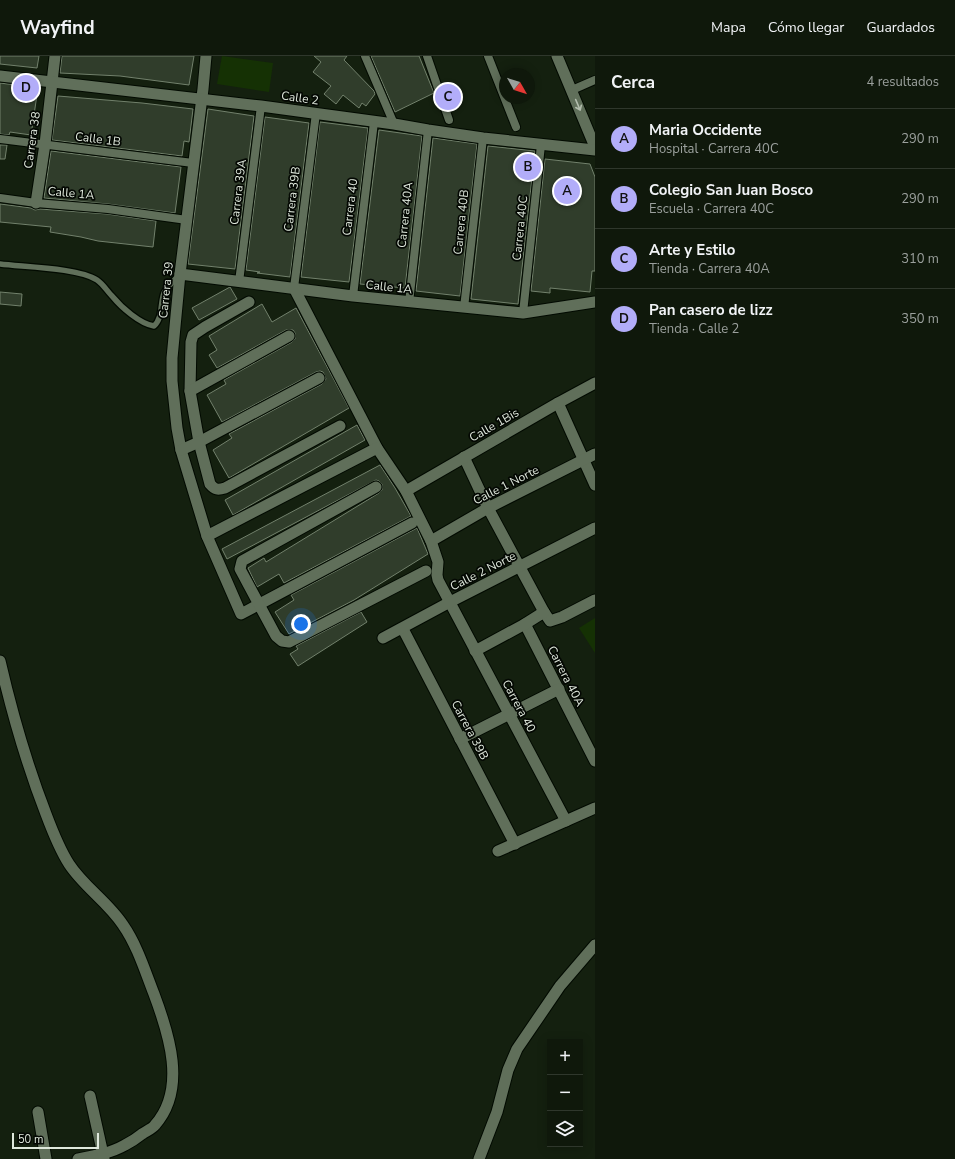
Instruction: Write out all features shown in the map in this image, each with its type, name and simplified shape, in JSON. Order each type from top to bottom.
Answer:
[{"type":"street","name":"Carrera 38","points":[[36,203],[45,144],[55,56]]},
{"type":"street","name":"Carrera 39","points":[[206,56],[202,100],[180,274],[172,358],[172,381],[181,450],[207,536],[240,614],[259,604]]},
{"type":"street","points":[[365,56],[394,124]]},
{"type":"street","points":[[428,56],[449,120]]},
{"type":"street","points":[[488,56],[516,127]]},
{"type":"street","points":[[557,56],[595,146]]},
{"type":"street","name":"Calle 2","points":[[0,76],[316,113],[483,138],[541,145],[595,146]]},
{"type":"street","points":[[572,90],[595,80]]},
{"type":"street","name":"Carrera 39A","points":[[239,282],[261,106]]},
{"type":"street","name":"Carrera 39B","points":[[294,288],[316,113]]},
{"type":"street","name":"Carrera 40","points":[[353,296],[374,122]]},
{"type":"street","name":"Carrera 40A","points":[[409,303],[428,130]]},
{"type":"street","name":"Carrera 40B","points":[[464,308],[483,138]]},
{"type":"street","name":"Calle 1B","points":[[0,139],[194,163]]},
{"type":"street","name":"Carrera 40C","points":[[523,313],[541,145]]},
{"type":"street","name":"Calle 1A","points":[[0,198],[36,203],[108,209],[187,220]]},
{"type":"street","name":"Calle 1A","points":[[180,274],[409,303],[523,313],[595,302]]},
{"type":"street","points":[[294,288],[378,448],[406,491],[431,541]]},
{"type":"street","points":[[249,302],[193,335],[190,348],[190,391],[199,442],[210,484],[213,488],[225,488],[340,426]]},
{"type":"street","points":[[190,391],[289,336]]},
{"type":"street","points":[[181,450],[199,442],[319,378]]},
{"type":"street","name":"Calle 1Bis","points":[[406,491],[595,383]]},
{"type":"street","points":[[558,403],[595,485]]},
{"type":"street","points":[[207,536],[378,448]]},
{"type":"street","name":"Calle 1 Norte","points":[[431,541],[488,508],[595,454]]},
{"type":"street","points":[[464,457],[488,508],[547,616]]},
{"type":"street","points":[[376,487],[242,561],[240,569],[276,636],[282,641],[289,642],[426,571]]},
{"type":"street","points":[[259,604],[412,523]]},
{"type":"street","name":"Calle 2 Norte","points":[[383,638],[403,629],[450,602],[595,528]]},
{"type":"street","name":"Carrera 40","points":[[431,541],[438,562],[438,580],[566,821]]},
{"type":"street","points":[[475,651],[526,624],[547,616],[562,617],[595,600]]},
{"type":"street","name":"Carrera 40A","points":[[526,624],[595,761]]},
{"type":"street","name":"Carrera 39B","points":[[403,629],[515,844]]},
{"type":"street","points":[[0,661],[13,714],[40,799],[52,828],[69,864],[93,893],[124,925],[134,945],[164,1019],[170,1046],[174,1077],[166,1109],[154,1126],[124,1146],[104,1156],[78,1159]]},
{"type":"street","points":[[460,739],[559,689]]},
{"type":"street","points":[[498,851],[595,808]]},
{"type":"street","points":[[479,1159],[497,1112],[508,1070],[517,1049],[560,986],[595,945]]},
{"type":"street","points":[[90,1096],[104,1156]]},
{"type":"street","points":[[38,1112],[46,1159]]},
{"type":"lane","points":[[0,264],[64,270],[88,275],[98,281],[121,306],[148,325],[154,326],[158,322],[164,291],[180,274]]},
{"type":"green space","points":[[222,56],[273,63],[269,92],[217,84]]},
{"type":"green space","points":[[595,618],[595,653],[579,628]]},
{"type":"building","points":[[0,56],[39,56],[37,68],[0,64]]},
{"type":"building","points":[[62,56],[194,56],[189,85],[120,76],[60,73]]},
{"type":"building","points":[[314,56],[347,56],[344,60],[374,91],[375,94],[366,106],[362,103],[359,108],[343,95],[336,104],[324,94],[331,86],[313,72],[321,62]]},
{"type":"building","points":[[371,56],[419,56],[434,93],[395,112]]},
{"type":"building","points":[[0,83],[38,88],[31,135],[10,132],[9,135],[0,134]]},
{"type":"building","points":[[58,96],[193,109],[189,142],[184,141],[182,156],[52,140]]},
{"type":"building","points":[[208,109],[254,116],[235,269],[188,264]]},
{"type":"building","points":[[265,117],[309,123],[290,277],[257,273],[260,272],[246,270]]},
{"type":"building","points":[[320,122],[368,128],[349,282],[301,277]]},
{"type":"building","points":[[379,130],[422,136],[405,288],[360,284]]},
{"type":"building","points":[[433,138],[477,144],[460,296],[416,291]]},
{"type":"building","points":[[0,145],[7,145],[5,159],[0,159]]},
{"type":"building","points":[[488,146],[535,151],[518,304],[471,299]]},
{"type":"building","points":[[51,151],[181,167],[175,213],[108,204],[44,198]]},
{"type":"building","points":[[545,159],[590,164],[595,177],[595,271],[592,271],[590,292],[550,288],[550,293],[531,291]]},
{"type":"building","points":[[0,204],[31,208],[35,210],[40,209],[107,214],[156,221],[153,247],[98,241],[50,232],[51,227],[0,222]]},
{"type":"building","points":[[230,287],[237,299],[199,320],[192,308]]},
{"type":"building","points":[[0,292],[22,294],[21,306],[0,304]]},
{"type":"building","points":[[262,304],[272,322],[296,308],[349,408],[229,478],[213,450],[232,438],[229,434],[322,384],[326,379],[323,372],[316,372],[222,422],[207,395],[226,384],[224,380],[295,339],[295,333],[293,330],[286,330],[217,368],[209,355],[217,350],[209,336]]},
{"type":"building","points":[[357,425],[365,440],[233,515],[225,500]]},
{"type":"building","points":[[380,465],[411,516],[284,583],[279,574],[257,587],[248,568],[264,558],[266,562],[379,493],[382,490],[382,484],[376,480],[227,559],[222,549]]},
{"type":"building","points":[[417,528],[428,554],[354,600],[289,634],[275,612],[294,600],[291,595]]},
{"type":"building","points":[[361,612],[367,622],[298,666],[290,654],[298,649],[296,646]]},
{"type":"place","name":"Pan casero de lizz","points":[[26,88]]},
{"type":"place","name":"Arte y Estilo","points":[[448,97]]},
{"type":"place","name":"Colegio San Juan Bosco","points":[[528,167]]},
{"type":"place","name":"Maria Occidente","points":[[567,191]]}]
